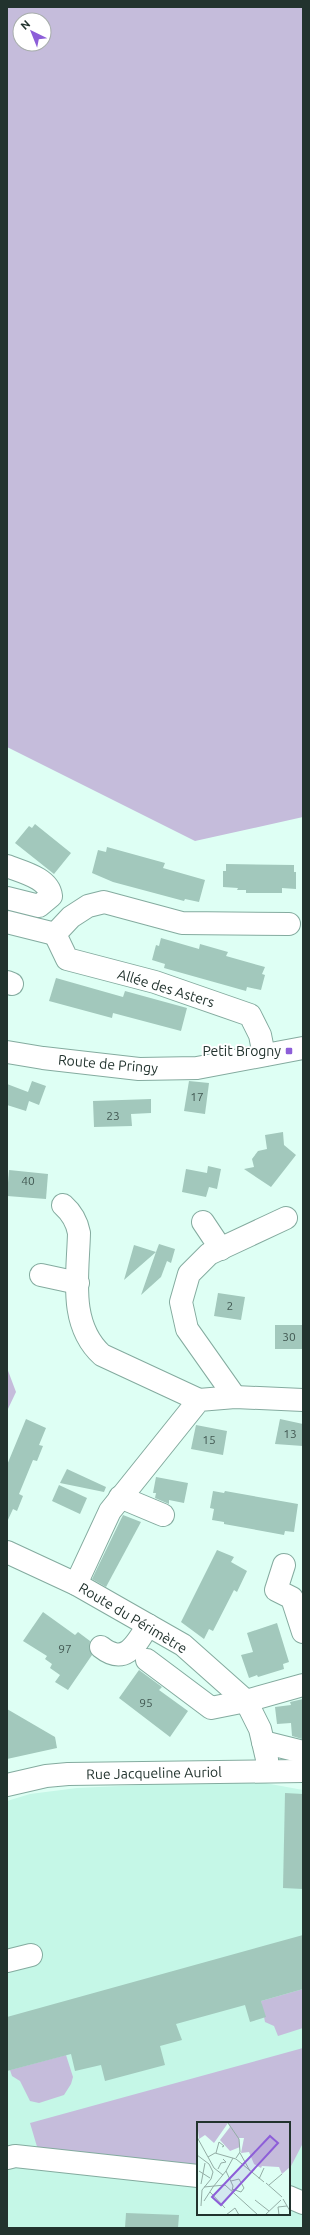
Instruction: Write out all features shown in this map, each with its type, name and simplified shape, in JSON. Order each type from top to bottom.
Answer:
[{"type":"street","points":[[7,866],[45,883],[50,889],[50,896],[39,906],[7,898]]},
{"type":"street","points":[[7,922],[55,934],[71,917],[88,906],[104,902],[182,923],[289,924]]},
{"type":"street","name":"Allée des Asters","points":[[55,934],[67,959],[155,982],[250,1015],[260,1035],[264,1055]]},
{"type":"street","name":"Route de Pringy","points":[[7,1052],[139,1069],[197,1068],[303,1048]]},
{"type":"street","points":[[63,1205],[69,1210],[77,1224],[79,1234],[78,1308],[80,1323],[94,1347],[102,1355],[199,1400],[236,1397],[303,1400]]},
{"type":"street","points":[[236,1397],[187,1329],[181,1302],[189,1274],[209,1254],[286,1218]]},
{"type":"street","points":[[203,1222],[221,1249]]},
{"type":"street","points":[[41,1275],[78,1283]]},
{"type":"street","points":[[76,1584],[110,1511],[199,1400]]},
{"type":"street","points":[[120,1497],[163,1515]]},
{"type":"street","name":"Route du Périmètre","points":[[7,1552],[76,1584],[183,1645],[246,1702],[260,1730],[267,1771]]},
{"type":"street","points":[[284,1565],[276,1590],[292,1598],[303,1632]]},
{"type":"street","points":[[101,1647],[111,1654],[120,1655],[129,1651],[148,1625]]},
{"type":"street","points":[[147,1660],[211,1708],[246,1702],[303,1685]]},
{"type":"street","points":[[263,1742],[303,1752]]},
{"type":"street","name":"Rue Jacqueline Auriol","points":[[7,1785],[46,1776],[68,1774],[303,1771]]},
{"type":"street","points":[[7,1961],[31,1955]]},
{"type":"street","points":[[7,2158],[15,2156],[197,2176]]},
{"type":"street","points":[[290,2197],[303,2203]]},
{"type":"shaded area","points":[[7,7],[303,7],[303,817],[195,841],[7,747]]},
{"type":"shaded area","points":[[7,1368],[16,1392],[7,1411]]},
{"type":"shaded area","points":[[249,1780],[303,1790],[303,2228],[7,2228],[7,1801],[30,1794],[77,1788]]},
{"type":"shaded area","points":[[303,1989],[303,2028],[278,2036],[274,2026],[265,2022],[261,2001]]},
{"type":"shaded area","points":[[303,2048],[303,2143],[290,2168],[290,2122],[197,2122],[197,2166],[38,2150],[30,2123]]},
{"type":"shaded area","points":[[66,2055],[73,2077],[71,2084],[64,2095],[39,2103],[30,2101],[20,2081],[12,2076],[10,2070]]},
{"type":"building","points":[[35,824],[71,853],[54,874],[15,843],[29,826],[32,828]]},
{"type":"building","points":[[107,847],[165,863],[163,868],[205,880],[199,902],[185,899],[184,901],[113,882],[92,873],[98,850],[106,852]]},
{"type":"building","points":[[226,864],[294,865],[294,872],[296,872],[296,889],[282,888],[282,893],[246,893],[246,890],[223,887],[223,871],[226,871]]},
{"type":"building","points":[[161,938],[199,949],[200,944],[228,952],[226,956],[265,967],[262,974],[265,975],[261,990],[247,987],[246,991],[164,968],[165,964],[152,960],[156,945],[159,946]]},
{"type":"building","points":[[56,978],[123,997],[125,991],[187,1008],[181,1031],[113,1013],[112,1018],[49,1001]]},
{"type":"building","points":[[32,1081],[46,1086],[39,1105],[29,1101],[26,1111],[7,1105],[7,1084],[28,1092]]},
{"type":"building","points":[[189,1081],[209,1083],[205,1114],[184,1111]]},
{"type":"building","points":[[151,1099],[151,1113],[131,1114],[132,1126],[94,1127],[93,1101]]},
{"type":"building","points":[[283,1132],[284,1145],[296,1155],[271,1187],[244,1169],[254,1167],[252,1159],[258,1151],[267,1149],[265,1135]]},
{"type":"building","points":[[208,1166],[221,1169],[217,1189],[209,1187],[206,1197],[182,1192],[186,1169],[207,1173]]},
{"type":"building","points":[[9,1170],[48,1174],[46,1199],[7,1196]]},
{"type":"building","points":[[159,1244],[175,1249],[171,1263],[167,1261],[161,1277],[141,1295]]},
{"type":"building","points":[[134,1245],[156,1252],[124,1280]]},
{"type":"building","points":[[218,1293],[245,1297],[241,1320],[214,1316]]},
{"type":"building","points":[[275,1325],[303,1325],[303,1349],[275,1349]]},
{"type":"building","points":[[26,1419],[46,1428],[39,1445],[43,1446],[37,1461],[33,1460],[19,1494],[23,1496],[17,1511],[13,1509],[7,1522],[7,1465]]},
{"type":"building","points":[[280,1419],[303,1424],[303,1446],[275,1444]]},
{"type":"building","points":[[196,1425],[227,1431],[223,1455],[191,1449]]},
{"type":"building","points":[[67,1469],[106,1487],[104,1492],[60,1483]]},
{"type":"building","points":[[156,1477],[188,1483],[184,1503],[169,1500],[169,1504],[155,1498],[156,1493],[153,1493]]},
{"type":"building","points":[[59,1485],[87,1498],[80,1514],[52,1501]]},
{"type":"building","points":[[213,1491],[224,1493],[225,1491],[298,1504],[294,1532],[285,1531],[284,1535],[224,1524],[224,1522],[212,1520],[214,1509],[210,1508]]},
{"type":"building","points":[[123,1515],[141,1522],[106,1587],[92,1579]]},
{"type":"building","points":[[217,1550],[234,1557],[231,1562],[247,1571],[237,1592],[234,1590],[213,1631],[209,1629],[204,1639],[181,1622]]},
{"type":"building","points":[[43,1612],[75,1635],[78,1632],[90,1641],[89,1647],[92,1655],[68,1690],[55,1682],[60,1675],[50,1668],[52,1664],[45,1659],[47,1656],[23,1641]]},
{"type":"building","points":[[277,1623],[289,1662],[283,1664],[284,1669],[258,1677],[257,1675],[249,1678],[241,1655],[253,1652],[247,1633]]},
{"type":"building","points":[[139,1670],[162,1687],[159,1690],[188,1711],[170,1737],[119,1698]]},
{"type":"building","points":[[303,1699],[302,1739],[292,1736],[291,1723],[277,1724],[275,1707],[291,1705],[290,1702]]},
{"type":"building","points":[[7,1709],[55,1737],[57,1748],[7,1759]]},
{"type":"building","points":[[285,1793],[303,1794],[303,1889],[283,1888]]},
{"type":"building","points":[[303,1935],[303,1989],[261,2001],[266,2017],[250,2022],[245,2005],[176,2024],[182,2040],[160,2046],[165,2065],[105,2081],[101,2065],[75,2071],[71,2054],[7,2071],[7,2017]]},
{"type":"building","points":[[126,2213],[179,2215],[178,2228],[125,2228]]},
{"type":"place","name":"Petit Brogny","points":[[289,1051]]}]
